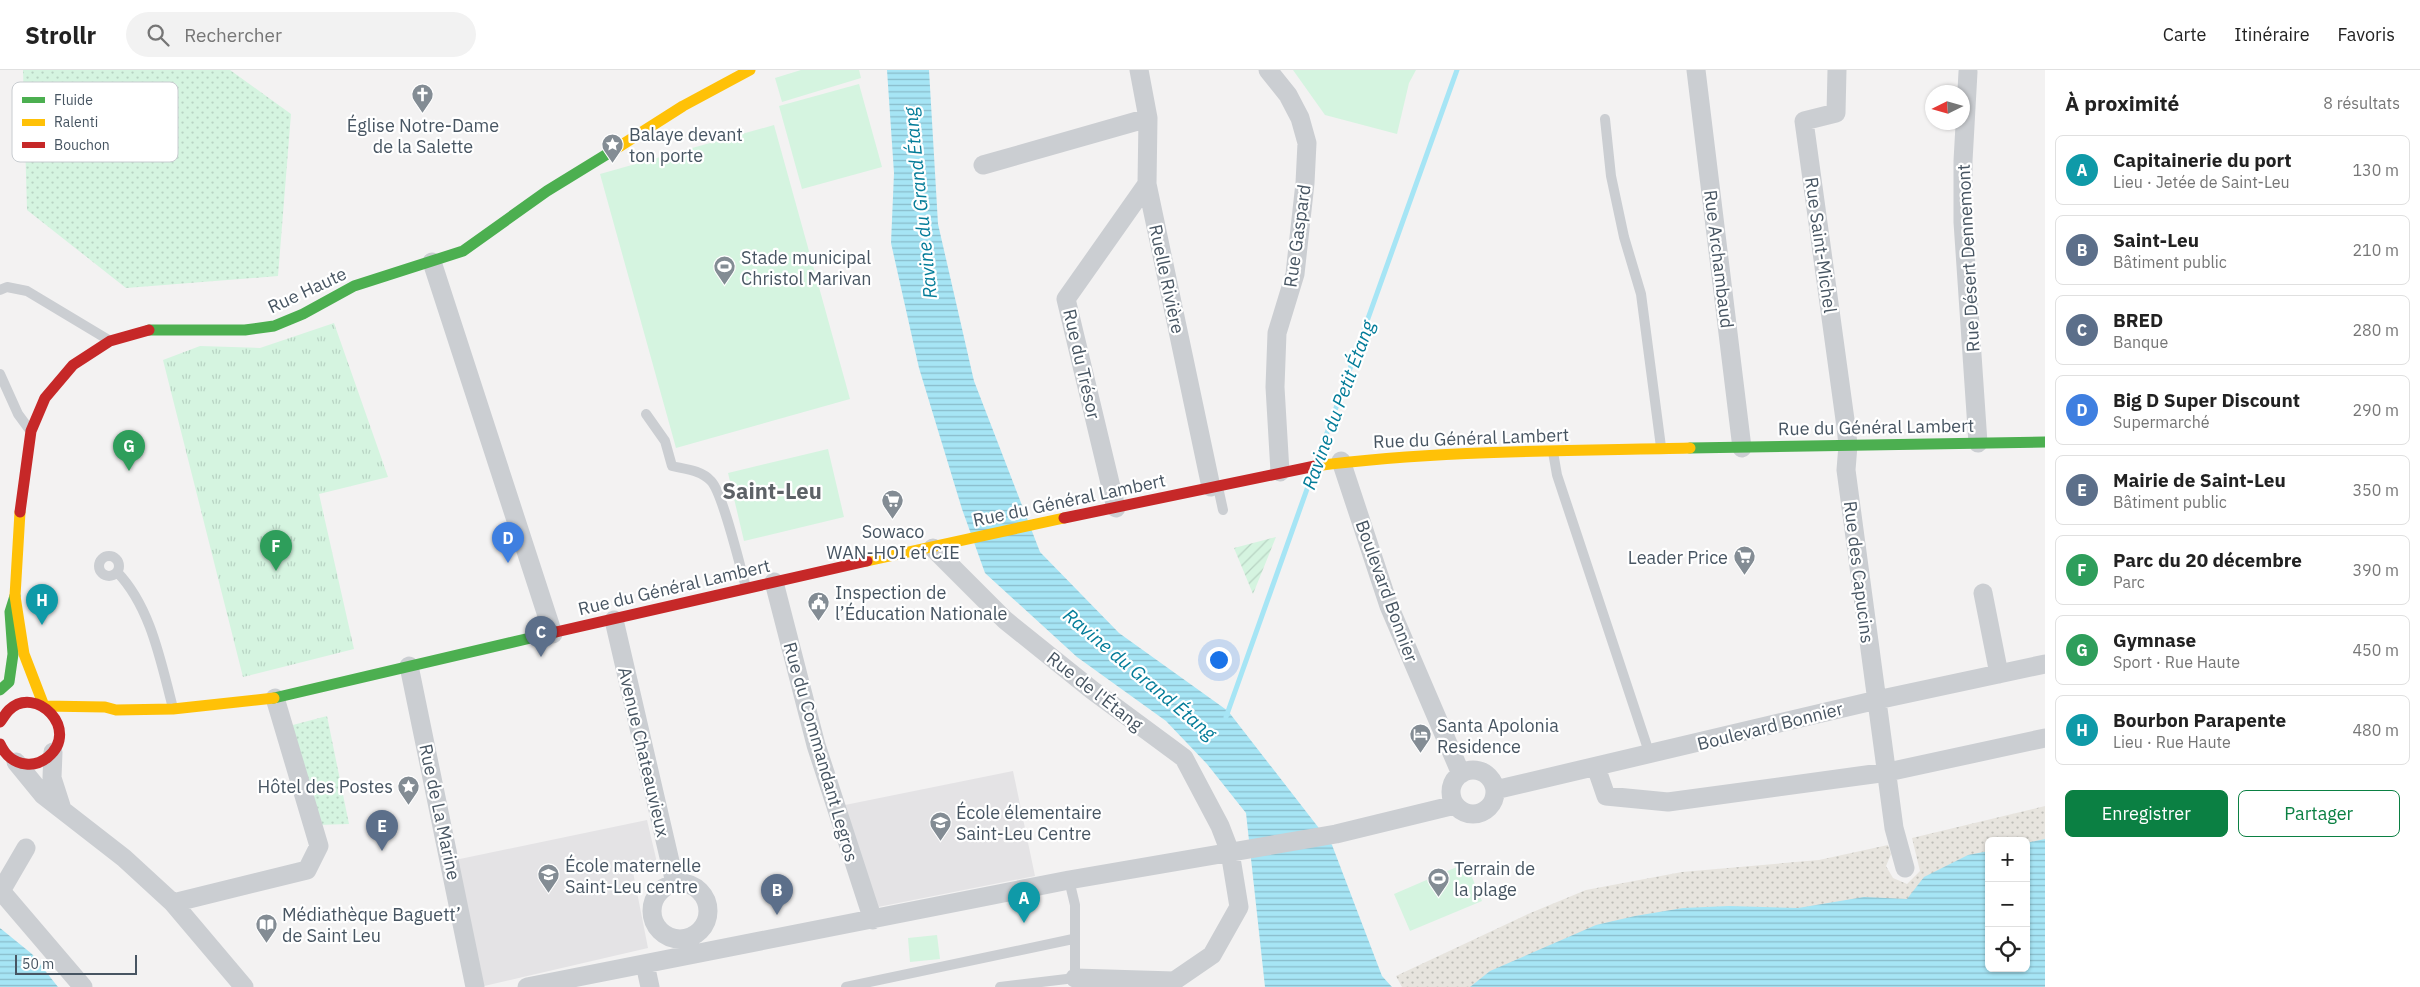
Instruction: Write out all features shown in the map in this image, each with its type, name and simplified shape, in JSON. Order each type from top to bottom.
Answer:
[{"type":"main road","name":"Rue Haute","points":[[56,747],[59,726],[56,718],[44,706],[24,654],[15,596],[17,542],[30,431],[45,398],[73,365],[110,341],[150,330],[245,330],[274,326],[303,314],[354,286],[463,251],[548,191],[683,106],[750,70]]},
{"type":"main road","name":"Rue du Général Lambert","points":[[5,709],[29,702],[44,706],[105,707],[116,710],[173,709],[275,698],[746,588],[1285,471],[1334,463],[1472,453],[1553,450],[1662,450],[2045,442]]},
{"type":"main road","points":[[0,690],[9,682],[13,654],[10,612],[15,596]]},
{"type":"main road","name":"Rue Haute","points":[[0,722],[5,709],[22,683],[24,654]]},
{"type":"main road","name":"Rue du Général Lambert","points":[[102,718],[116,710]]},
{"type":"main road","points":[[0,746],[7,756],[16,762],[36,764],[46,759],[56,747],[72,734]]},
{"type":"street","name":"Ruelle Rivière","points":[[1139,70],[1148,118],[1147,184],[1214,487]]},
{"type":"street","name":"Rue Gaspard","points":[[1268,70],[1288,95],[1300,118],[1307,143],[1306,183],[1295,274],[1277,333],[1275,387],[1285,471]]},
{"type":"street","name":"Rue Archambaud","points":[[1696,70],[1742,448]]},
{"type":"street","name":"Rue Saint-Michel","points":[[1837,70],[1836,113],[1804,120],[1848,445]]},
{"type":"street","name":"Rue Désert Dennemont","points":[[1968,72],[1963,161],[1963,222],[1978,443]]},
{"type":"street","points":[[983,165],[1148,118]]},
{"type":"street","name":"Rue du Trésor","points":[[1116,508],[1066,299],[1147,184]]},
{"type":"street","points":[[432,262],[554,634]]},
{"type":"street","name":"Rue des Capucins","points":[[1848,445],[1846,470],[1872,676],[1888,772],[1894,828],[1905,868]]},
{"type":"street","name":"Boulevard Bonnier","points":[[1334,463],[1389,606],[1461,774]]},
{"type":"street","name":"Rue de l'Étang","points":[[933,548],[1005,620],[1092,690],[1184,758],[1220,826],[1237,851],[1238,907],[1212,955],[1174,981],[1072,982]]},
{"type":"street","name":"Rue du Commandant Legros","points":[[774,582],[816,745],[873,920]]},
{"type":"street","points":[[1983,593],[1999,674]]},
{"type":"street","name":"Avenue Chateauvieux","points":[[614,620],[674,884]]},
{"type":"street","name":"Boulevard Bonnier","points":[[1495,790],[1877,700],[2045,664]]},
{"type":"street","name":"Rue de La Marine","points":[[409,666],[475,987]]},
{"type":"street","points":[[173,903],[307,870],[319,846],[275,698]]},
{"type":"street","points":[[1596,767],[1606,796],[1668,802],[1888,772],[2045,738]]},
{"type":"street","points":[[56,747],[52,778],[61,806]]},
{"type":"street","points":[[16,762],[32,784],[43,794],[61,806],[124,858],[173,903],[244,987]]},
{"type":"street","points":[[1471,770],[1483,772],[1492,779],[1495,790],[1493,802],[1486,810],[1475,814],[1464,812],[1455,805],[1451,794],[1453,783],[1461,774],[1471,770]]},
{"type":"street","points":[[527,987],[645,964],[688,946],[873,920],[1069,880],[1336,834],[1455,805]]},
{"type":"street","points":[[26,848],[0,891],[83,987]]},
{"type":"street","points":[[674,884],[690,884],[698,889],[708,904],[706,923],[688,946],[666,936],[659,929],[652,912],[657,894],[664,888],[674,884]]},
{"type":"street","points":[[645,964],[650,987]]},
{"type":"lane","points":[[1605,119],[1614,193],[1624,237],[1641,294],[1662,450]]},
{"type":"lane","points":[[0,290],[7,287],[27,291],[110,341]]},
{"type":"lane","points":[[0,374],[18,414],[30,431]]},
{"type":"lane","points":[[646,414],[665,441],[672,466],[695,470],[711,481],[729,530],[746,588]]},
{"type":"lane","points":[[1553,450],[1557,475],[1650,755]]},
{"type":"lane","points":[[1214,487],[1223,510]]},
{"type":"lane","points":[[117,572],[130,585],[147,621],[173,709]]},
{"type":"lane","points":[[1000,987],[1072,982],[1075,905],[1069,880]]},
{"type":"lane","points":[[846,987],[1073,938]]},
{"type":"shaded area","name":"École élementaire Saint-Leu Centre","points":[[1013,771],[1035,876],[873,908],[840,806]]},
{"type":"shaded area","name":"École maternelle Saint-Leu centre","points":[[647,820],[658,867],[633,872],[648,948],[480,987],[455,860]]},
{"type":"green space","points":[[23,70],[230,70],[291,114],[278,276],[126,288],[27,210],[26,162],[178,162],[178,82],[23,82]]},
{"type":"green space","points":[[801,70],[859,70],[861,78],[782,102],[775,78]]},
{"type":"green space","points":[[1293,70],[1416,70],[1409,83],[1397,134],[1325,115]]},
{"type":"green space","points":[[859,84],[882,167],[802,189],[779,106]]},
{"type":"green space","name":"Stade municipal Christol Marivan","points":[[774,125],[850,399],[676,448],[600,174]]},
{"type":"green space","points":[[334,323],[388,477],[319,494],[354,649],[243,677],[163,360],[200,346],[260,348]]},
{"type":"green space","points":[[828,449],[844,517],[744,541],[728,473]]},
{"type":"green space","points":[[1276,537],[1253,594],[1234,548]]},
{"type":"green space","points":[[327,716],[349,824],[317,825],[289,726]]},
{"type":"green space","name":"Terrain de la plage","points":[[1466,863],[1482,901],[1410,931],[1394,894]]},
{"type":"green space","points":[[937,935],[940,959],[910,962],[908,938]]},
{"type":"sand","points":[[2045,806],[2045,856],[2030,859],[2030,837],[1985,837],[1985,873],[1926,912],[1490,987],[1402,987],[1396,976],[1528,914],[1586,890],[1682,872],[1819,860],[1888,845],[1891,854],[1886,866],[1893,878],[1907,884],[1920,871],[1912,838]]},
{"type":"water","name":"Ravine du Grand Étang","points":[[887,70],[929,70],[938,224],[974,381],[1040,552],[1119,633],[1228,711],[1332,845],[1382,976],[1392,987],[1265,987],[1246,813],[1207,764],[1166,721],[1077,657],[985,573],[962,509],[919,368],[891,243],[894,173]]},
{"type":"water","points":[[2045,839],[2045,987],[1470,987],[1490,971],[1596,925],[1683,908],[1729,906],[1798,908],[1864,897],[1907,899],[1924,877],[1968,855],[1985,852],[1985,972],[2030,972],[2030,842]]},
{"type":"water","points":[[0,928],[32,954],[58,987],[0,987]]},
{"type":"waterway","name":"Ravine du Petit Étang","points":[[1318,458],[1457,70]]},
{"type":"waterway","name":"Ravine du Petit Étang","points":[[1226,717],[1312,475]]},
{"type":"traffic: fast","points":[[149,330],[245,330],[274,326],[303,314],[354,286],[463,251],[547,191],[617,148]]},
{"type":"traffic: fast","points":[[1690,448],[2045,442]]},
{"type":"traffic: fast","points":[[0,690],[9,682],[13,654],[10,612],[15,596]]},
{"type":"traffic: fast","points":[[274,698],[556,632]]},
{"type":"traffic: slow","points":[[617,148],[683,106],[750,70]]},
{"type":"traffic: slow","points":[[1315,466],[1456,454],[1690,448]]},
{"type":"traffic: slow","points":[[20,512],[15,596],[24,654],[44,706]]},
{"type":"traffic: slow","points":[[867,561],[1064,518]]},
{"type":"traffic: slow","points":[[44,706],[105,707],[116,710],[173,709],[274,698]]},
{"type":"traffic: jam","points":[[20,512],[31,431],[45,398],[73,365],[110,341],[149,330]]},
{"type":"traffic: jam","points":[[1064,518],[1315,466]]},
{"type":"traffic: jam","points":[[556,632],[867,561]]},
{"type":"traffic: jam","points":[[0,722],[9,710],[20,703],[31,703],[42,706],[51,714],[57,723],[60,735],[57,746],[48,757],[41,762],[32,764],[14,760],[4,752],[0,744]]},
{"type":"place","name":"Église Notre-Dame de la Salette","points":[[423,114]]},
{"type":"place","name":"Balaye devant ton porte","points":[[613,163]]},
{"type":"place","name":"Stade municipal Christol Marivan","points":[[725,286]]},
{"type":"place","name":"Gymnase","points":[[129,471]]},
{"type":"place","name":"Sowaco WAN-HOI et CIE","points":[[893,520]]},
{"type":"place","name":"Big D Super Discount","points":[[508,563]]},
{"type":"place","name":"Parc du 20 décembre","points":[[276,571]]},
{"type":"place","name":"Leader Price","points":[[1744,576]]},
{"type":"place","name":"Inspection de l’Éducation Nationale","points":[[819,621]]},
{"type":"place","name":"Bourbon Parapente","points":[[42,625]]},
{"type":"place","name":"BRED","points":[[541,657]]},
{"type":"place","name":"Santa Apolonia Residence","points":[[1421,754]]},
{"type":"place","name":"Hôtel des Postes","points":[[409,805]]},
{"type":"place","name":"École élementaire Saint-Leu Centre","points":[[940,841]]},
{"type":"place","name":"Mairie de Saint-Leu","points":[[382,851]]},
{"type":"place","name":"École maternelle Saint-Leu centre","points":[[549,894]]},
{"type":"place","name":"Terrain de la plage","points":[[1438,897]]},
{"type":"place","name":"Saint-Leu","points":[[777,915]]},
{"type":"place","name":"Capitainerie du port","points":[[1024,923]]},
{"type":"place","name":"Médiathèque Baguett’ de Saint Leu","points":[[266,943]]},
{"type":"district","name":"Saint-Leu","points":[[772,490]]}]
